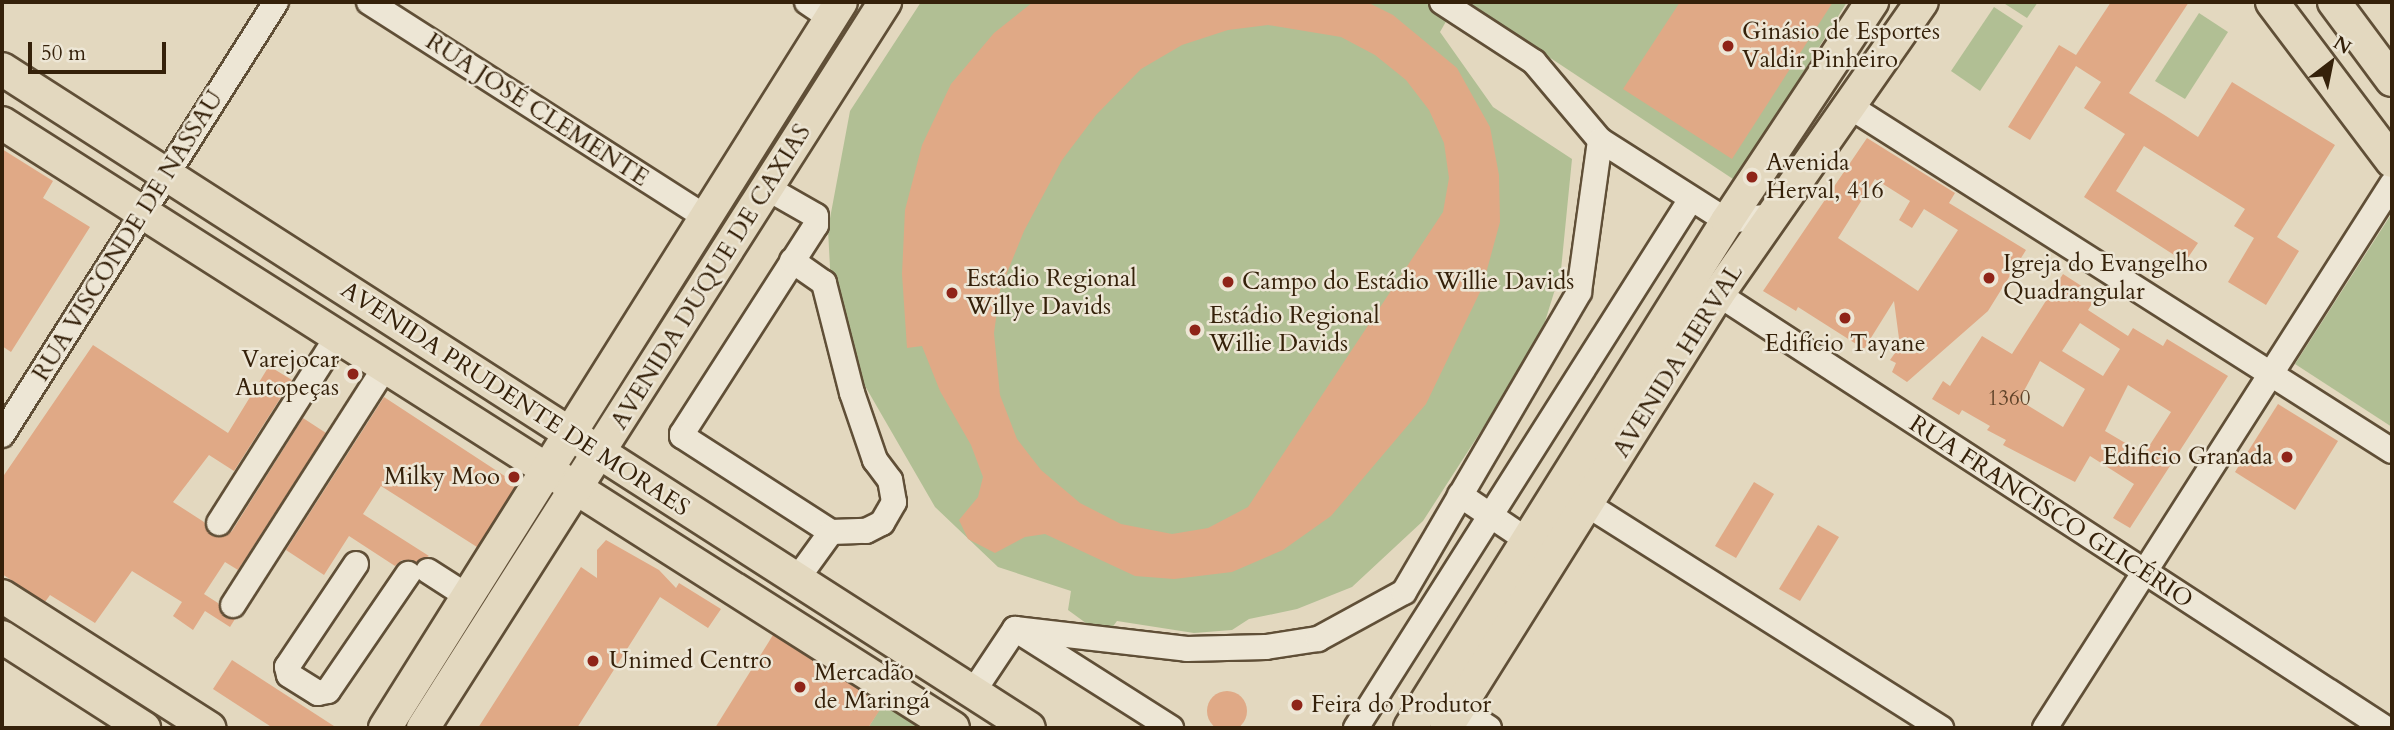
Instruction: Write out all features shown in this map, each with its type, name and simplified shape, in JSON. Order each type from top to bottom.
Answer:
[{"type":"main road","name":"AVENIDA DUQUE DE CAXIAS","points":[[423,728],[885,2]]},
{"type":"main road","name":"AVENIDA HERVAL","points":[[1410,728],[1727,221],[1872,2]]},
{"type":"main road","name":"AVENIDA HERVAL","points":[[1452,718],[1516,622],[1718,294],[1922,2]]},
{"type":"main road","points":[[2272,2],[2392,161]]},
{"type":"main road","name":"AVENIDA DUQUE DE CAXIAS","points":[[385,728],[705,217],[826,7]]},
{"type":"main road","points":[[2312,54],[2343,13],[2392,80]]},
{"type":"main road","points":[[2332,83],[2372,53]]},
{"type":"main road","name":"AVENIDA PRUDENTE DE MORAES","points":[[2,69],[1029,728]]},
{"type":"main road","name":"AVENIDA PRUDENTE DE MORAES","points":[[2,123],[953,728]]},
{"type":"main road","points":[[1601,422],[1613,465]]},
{"type":"main road","points":[[2,596],[209,728]]},
{"type":"main road","points":[[1462,643],[1516,622]]},
{"type":"main road","points":[[2,637],[144,728]]},
{"type":"street","name":"RUA VISCONDE DE NASSAU","points":[[2,435],[276,2]]},
{"type":"street","name":"RUA JOSÉ CLEMENTE","points":[[369,2],[705,217]]},
{"type":"street","points":[[1441,2],[1534,62],[1600,140],[1727,221],[1772,216]]},
{"type":"street","points":[[1849,106],[2392,451]]},
{"type":"street","points":[[1014,629],[1187,649],[1266,648],[1318,639],[1404,592],[1579,292],[1600,140]]},
{"type":"street","points":[[2045,728],[2392,184]]},
{"type":"street","points":[[767,188],[816,216],[792,261],[682,436],[831,532],[866,531],[881,523],[894,502],[890,480],[875,460],[852,393],[826,287],[792,261]]},
{"type":"street","points":[[1356,728],[1692,199]]},
{"type":"street","name":"RUA FRANCISCO GLICÉRIO","points":[[1718,294],[2385,728]]},
{"type":"street","points":[[219,523],[337,337]]},
{"type":"street","points":[[233,606],[385,367]]},
{"type":"street","points":[[1460,495],[1527,540]]},
{"type":"street","points":[[1588,505],[1941,728]]},
{"type":"street","points":[[797,579],[831,532]]},
{"type":"street","points":[[356,564],[287,667],[289,675],[318,693],[328,691],[418,573],[467,596]]},
{"type":"street","points":[[973,692],[1014,629]]},
{"type":"street","points":[[1014,629],[1171,728]]},
{"type":"street","points":[[1452,718],[1489,728]]},
{"type":"green space","name":"Estádio Regional Willie Davids","points":[[921,2],[1457,2],[1440,32],[1493,107],[1572,159],[1561,270],[1539,341],[1423,521],[1352,587],[1297,609],[1249,619],[1232,630],[1194,633],[1117,621],[1105,637],[1068,610],[1071,591],[998,567],[935,507],[861,379],[832,306],[828,229],[850,111]]},
{"type":"green space","points":[[1466,2],[1847,2],[1736,181]]},
{"type":"green space","points":[[2002,2],[2038,2],[2027,18]]},
{"type":"green space","points":[[1994,7],[2023,26],[1980,91],[1951,71]]},
{"type":"green space","points":[[2199,13],[2228,32],[2185,99],[2155,81]]},
{"type":"green space","points":[[2392,213],[2392,427],[2295,364]]},
{"type":"green space","points":[[892,689],[953,728],[868,728]]},
{"type":"building","name":"Estádio Regional Willye Davids","points":[[1033,2],[1367,2],[1393,15],[1457,68],[1490,127],[1499,175],[1500,222],[1482,288],[1426,404],[1331,516],[1283,550],[1232,572],[1174,579],[1135,576],[1045,534],[1025,537],[995,553],[968,539],[959,520],[978,497],[983,477],[971,445],[940,391],[922,346],[907,348],[902,274],[905,210],[922,145],[951,84],[994,33]],"holes":[[[1268,25],[1341,37],[1375,55],[1406,80],[1429,110],[1444,143],[1449,178],[1443,212],[1248,507],[1208,528],[1172,534],[1121,524],[1080,503],[1041,470],[1017,439],[1000,395],[994,333],[1000,290],[1024,231],[1062,160],[1096,115],[1141,69],[1182,45],[1228,30]]]},
{"type":"building","name":"Ginásio de Esportes Valdir Pinheiro","points":[[1680,2],[1833,2],[1732,159],[1623,89]]},
{"type":"building","points":[[2111,2],[2189,2],[2129,93],[2198,137],[2232,82],[2335,145],[2277,237],[2299,251],[2266,305],[2228,282],[2254,238],[2234,226],[2245,209],[2144,146],[2116,191],[2198,243],[2185,262],[2084,197],[2125,134],[2084,108],[2101,82],[2076,66],[2030,140],[2008,127],[2059,45],[2076,55]]},
{"type":"building","points":[[1867,138],[1955,193],[1949,203],[2026,250],[1988,311],[1907,382],[1892,372],[1896,363],[1890,360],[1900,346],[1894,301],[1864,349],[1798,307],[1796,311],[1763,291]],"holes":[[[1875,179],[1910,201],[1899,220],[1912,228],[1924,209],[1958,230],[1918,291],[1838,238]]]},
{"type":"building","points":[[2,149],[53,181],[43,198],[90,227],[11,352],[2,346]]},
{"type":"building","points":[[2063,274],[2097,296],[2088,310],[2128,336],[2133,328],[2163,346],[2167,339],[2228,376],[2130,528],[2113,518],[2134,484],[2090,456],[2075,482],[2003,445],[2006,440],[1987,430],[1990,426],[1962,410],[1959,415],[1932,399],[1943,381],[1950,386],[1982,336],[2012,354]],"holes":[[[2080,323],[2120,349],[2103,376],[2062,351]],[[2040,361],[2085,389],[2063,427],[2019,400]],[[2128,385],[2171,412],[2144,454],[2105,431]]]},
{"type":"building","points":[[93,345],[228,433],[269,366],[292,380],[234,471],[209,455],[173,502],[204,522],[212,536],[225,536],[232,531],[303,418],[326,433],[238,570],[225,562],[204,594],[218,603],[224,617],[235,619],[230,627],[205,611],[193,630],[173,616],[182,602],[132,571],[95,623],[50,595],[45,602],[2,574],[2,478]]},
{"type":"building","points":[[384,397],[517,484],[477,547],[381,486],[363,514],[429,556],[417,562],[402,560],[395,566],[349,536],[324,575],[286,550]]},
{"type":"building","name":"Edificio Granada","points":[[2278,404],[2338,441],[2295,510],[2235,472]]},
{"type":"building","points":[[1754,482],[1774,494],[1736,558],[1715,546]]},
{"type":"building","points":[[1818,525],[1839,537],[1800,601],[1779,589]]},
{"type":"building","points":[[606,540],[659,570],[676,588],[679,583],[721,609],[708,628],[660,597],[577,728],[478,728],[581,567],[597,578],[597,550]]},
{"type":"building","name":"Mercadão de Maringá","points":[[773,635],[883,705],[868,728],[715,728]]},
{"type":"building","points":[[232,660],[337,728],[273,728],[213,689]]},
{"type":"building","points":[[1227,691],[1235,692],[1241,697],[1246,703],[1246,719],[1241,725],[1235,730],[1227,731],[1219,730],[1213,725],[1208,719],[1207,711],[1208,703],[1213,697],[1219,692]]},
{"type":"place","name":"Ginásio de Esportes Valdir Pinheiro","points":[[1728,46]]},
{"type":"place","name":"Avenida Herval, 416","points":[[1752,177]]},
{"type":"place","name":"Igreja do Evangelho Quadrangular","points":[[1989,278]]},
{"type":"place","name":"Campo do Estádio Willie Davids","points":[[1228,282]]},
{"type":"place","name":"Estádio Regional Willye Davids","points":[[952,293]]},
{"type":"place","name":"Edifício Tayane","points":[[1845,318]]},
{"type":"place","name":"Estádio Regional Willie Davids","points":[[1195,330]]},
{"type":"place","name":"Varejocar Autopeças","points":[[353,374]]},
{"type":"place","name":"Edificio Granada","points":[[2287,457]]},
{"type":"place","name":"Milky Moo","points":[[514,477]]},
{"type":"place","name":"Unimed Centro","points":[[593,661]]},
{"type":"place","name":"Mercadão de Maringá","points":[[800,687]]},
{"type":"place","name":"Feira do Produtor","points":[[1297,705]]}]
